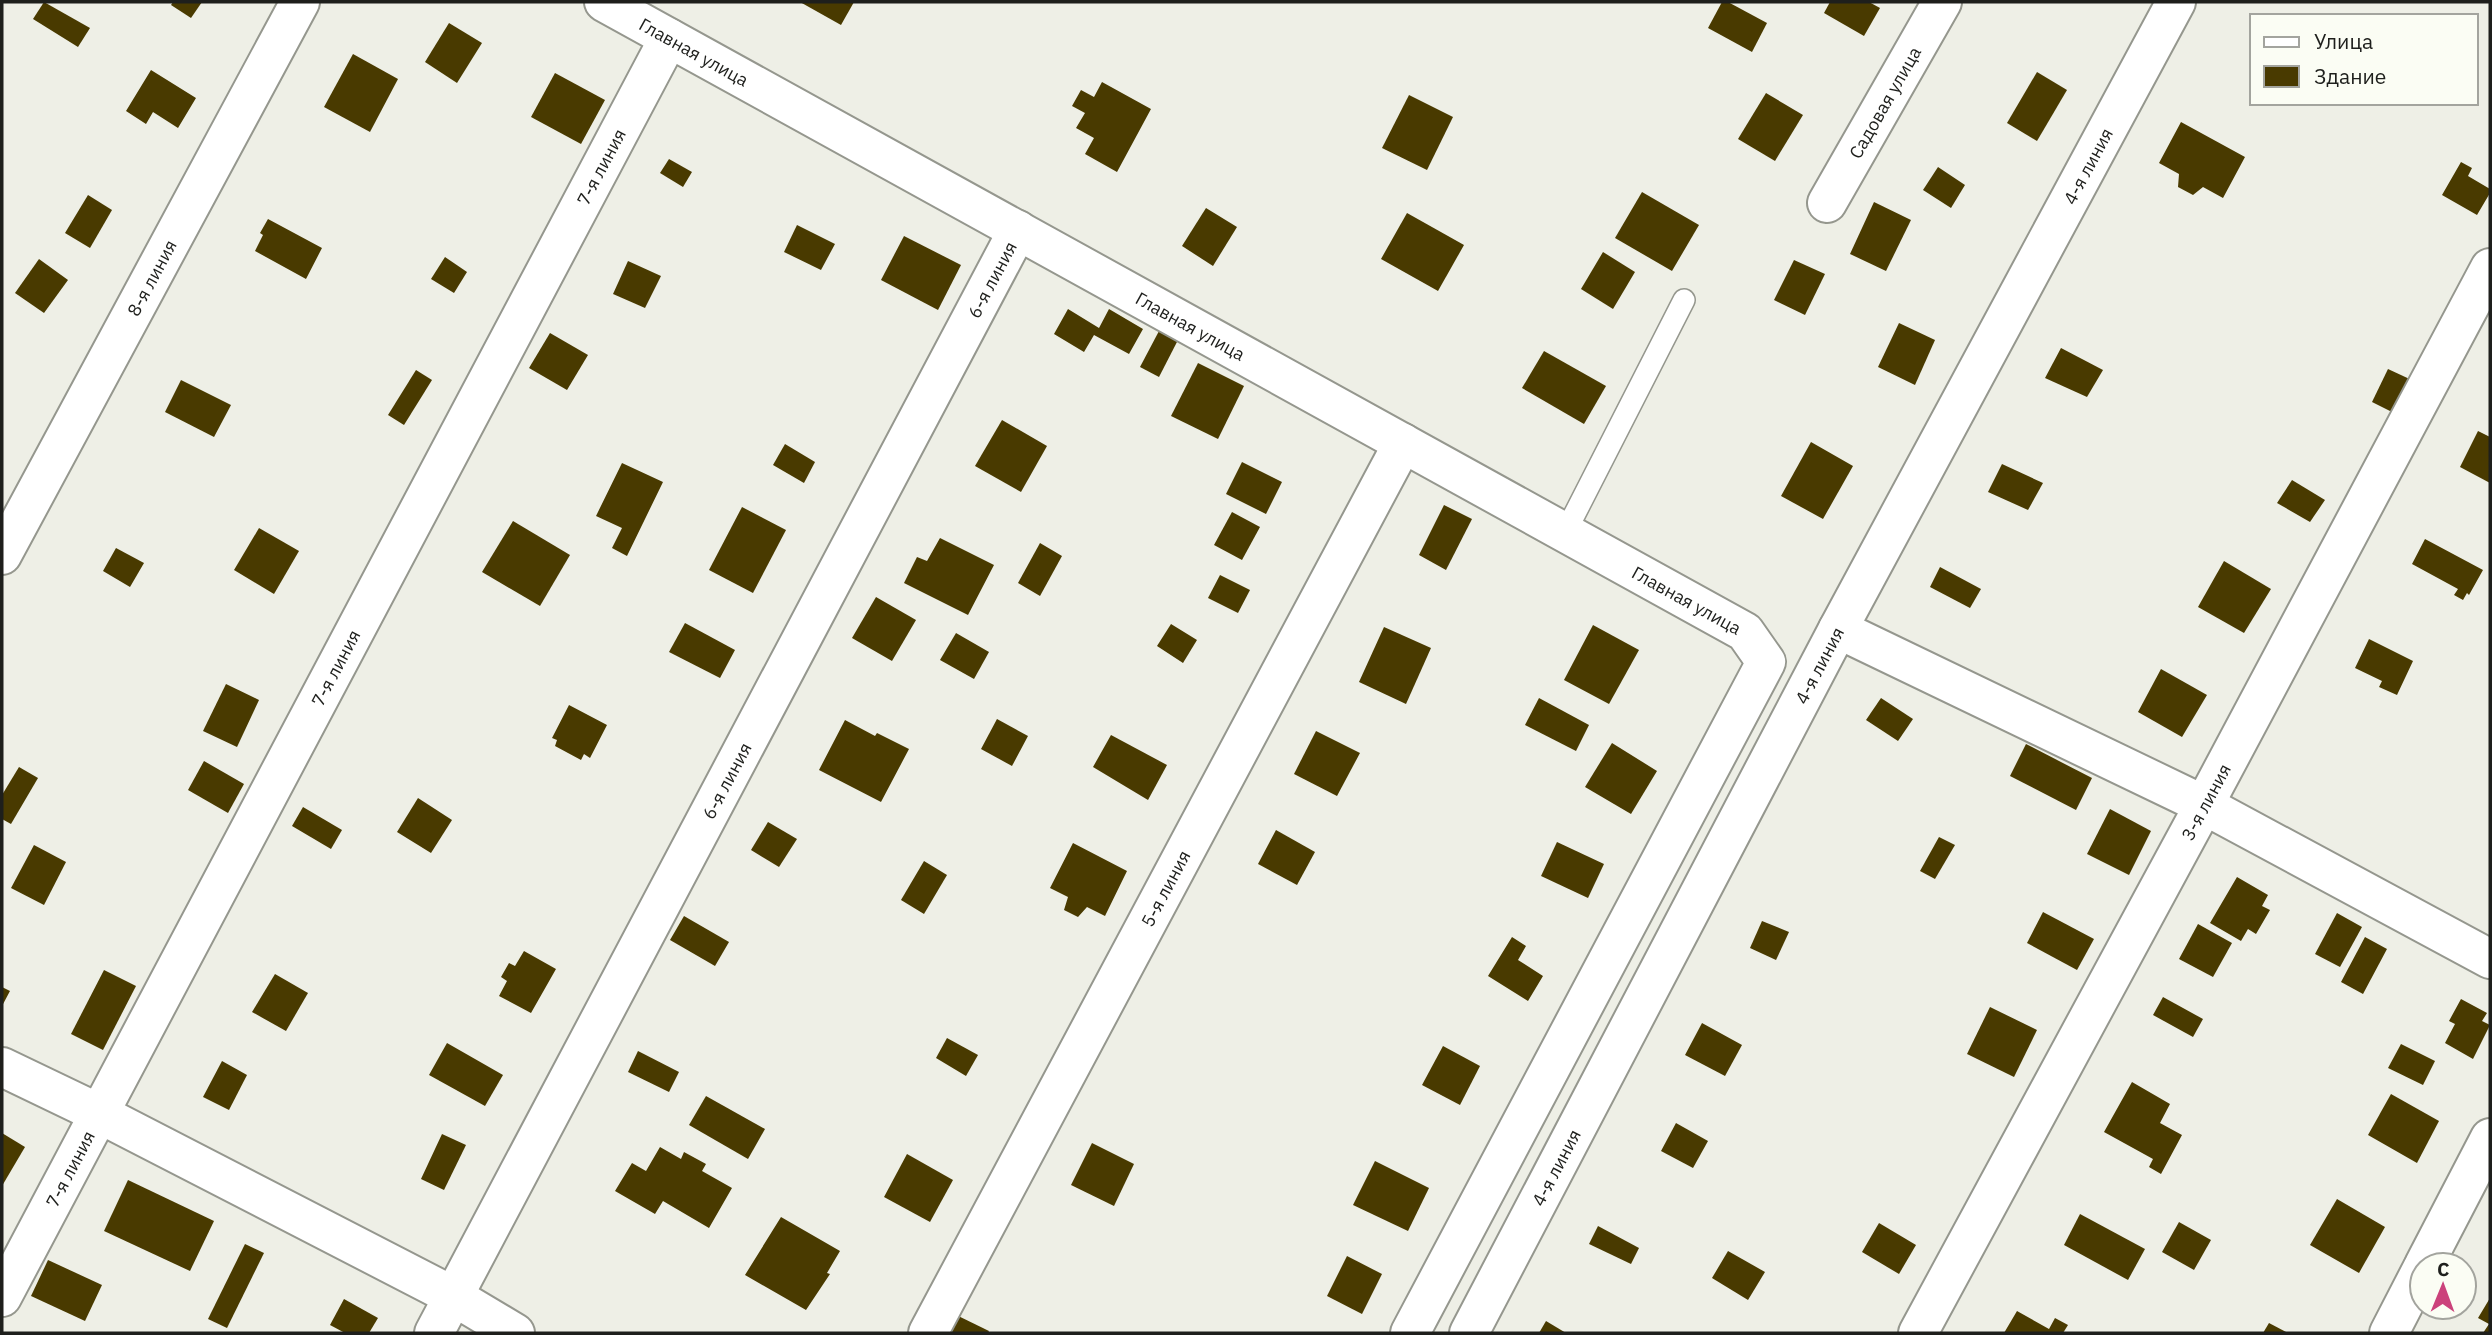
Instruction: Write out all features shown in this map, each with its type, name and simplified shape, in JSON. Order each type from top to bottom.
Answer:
[{"type":"street","name":"8-я линия","points":[[2,555],[300,2]]},
{"type":"street","name":"Главная улица","points":[[604,2],[1745,632],[1766,662],[1410,1333]]},
{"type":"street","name":"Садовая улица","points":[[1827,203],[1942,2]]},
{"type":"street","name":"4-я линия","points":[[1469,1333],[1838,629],[2176,2]]},
{"type":"street","name":"7-я линия","points":[[2,1297],[669,38]]},
{"type":"street","name":"6-я линия","points":[[434,1333],[1018,230]]},
{"type":"street","name":"3-я линия","points":[[1918,1333],[2204,805],[2490,268]]},
{"type":"street","name":"5-я линия","points":[[928,1333],[1403,443]]},
{"type":"street","points":[[1838,629],[2204,805],[2490,959]]},
{"type":"street","points":[[2,1067],[98,1113],[453,1296],[515,1333]]},
{"type":"street","points":[[2431,1251],[2490,1138]]},
{"type":"street","points":[[2389,1333],[2408,1296]]},
{"type":"lane","points":[[1565,533],[1684,299]]},
{"type":"building","points":[[44,2],[90,28],[78,47],[33,19]]},
{"type":"building","points":[[173,2],[202,2],[191,18],[171,5]]},
{"type":"building","points":[[800,2],[854,2],[841,25]]},
{"type":"building","points":[[1722,2],[1728,2],[1767,23],[1752,52],[1708,28]]},
{"type":"building","points":[[1830,2],[1869,2],[1880,8],[1864,36],[1824,13]]},
{"type":"building","points":[[449,23],[482,43],[457,83],[425,62]]},
{"type":"building","points":[[353,54],[398,79],[370,132],[324,107]]},
{"type":"building","points":[[151,70],[196,98],[178,128],[153,112],[146,124],[126,111]]},
{"type":"building","points":[[2037,72],[2067,90],[2037,141],[2007,123]]},
{"type":"building","points":[[555,73],[605,100],[581,144],[531,117]]},
{"type":"building","points":[[1102,82],[1151,109],[1117,172],[1085,154],[1094,138],[1076,128],[1085,113],[1072,106],[1081,90],[1094,97]]},
{"type":"building","points":[[1766,93],[1803,115],[1775,161],[1738,139]]},
{"type":"building","points":[[1409,95],[1453,117],[1427,170],[1382,148]]},
{"type":"building","points":[[2181,122],[2245,157],[2223,198],[2203,187],[2193,195],[2178,187],[2179,174],[2159,163]]},
{"type":"building","points":[[669,159],[692,172],[683,187],[660,173]]},
{"type":"building","points":[[2461,162],[2472,168],[2468,176],[2490,189],[2477,215],[2442,195]]},
{"type":"building","points":[[1938,167],[1965,185],[1951,208],[1923,190]]},
{"type":"building","points":[[1642,192],[1699,225],[1672,271],[1615,238]]},
{"type":"building","points":[[88,195],[112,210],[90,248],[65,233]]},
{"type":"building","points":[[1874,202],[1911,220],[1886,271],[1850,254]]},
{"type":"building","points":[[1206,208],[1237,227],[1213,266],[1182,246]]},
{"type":"building","points":[[1407,213],[1464,245],[1438,291],[1381,259]]},
{"type":"building","points":[[268,219],[322,248],[306,279],[255,251],[263,235],[260,233]]},
{"type":"building","points":[[797,225],[835,244],[821,270],[784,252]]},
{"type":"building","points":[[904,236],[961,265],[938,310],[881,280]]},
{"type":"building","points":[[1603,252],[1635,272],[1613,309],[1581,289]]},
{"type":"building","points":[[445,257],[467,272],[454,293],[431,279]]},
{"type":"building","points":[[39,259],[68,280],[44,313],[15,293]]},
{"type":"building","points":[[1794,260],[1825,274],[1805,315],[1774,300]]},
{"type":"building","points":[[628,261],[661,276],[645,308],[613,294]]},
{"type":"building","points":[[1068,309],[1099,328],[1109,309],[1143,329],[1129,354],[1094,335],[1084,352],[1054,334]]},
{"type":"building","points":[[1899,323],[1935,340],[1915,385],[1878,367]]},
{"type":"building","points":[[1159,331],[1178,340],[1159,377],[1140,367]]},
{"type":"building","points":[[550,333],[588,355],[567,390],[529,368]]},
{"type":"building","points":[[2061,348],[2103,370],[2087,397],[2045,378]]},
{"type":"building","points":[[1544,351],[1606,386],[1584,424],[1522,388]]},
{"type":"building","points":[[1198,363],[1244,386],[1218,439],[1171,416]]},
{"type":"building","points":[[2388,369],[2416,382],[2400,416],[2372,402]]},
{"type":"building","points":[[416,370],[432,380],[404,425],[388,415]]},
{"type":"building","points":[[181,380],[231,405],[214,437],[165,412]]},
{"type":"building","points":[[1002,420],[1047,446],[1021,492],[975,466]]},
{"type":"building","points":[[2478,431],[2490,437],[2490,483],[2460,467]]},
{"type":"building","points":[[1811,442],[1853,466],[1823,519],[1781,496]]},
{"type":"building","points":[[785,444],[815,462],[804,483],[773,465]]},
{"type":"building","points":[[1242,462],[1282,482],[1266,514],[1226,494]]},
{"type":"building","points":[[622,463],[663,482],[627,556],[612,548],[622,528],[596,516]]},
{"type":"building","points":[[2002,464],[2043,483],[2028,510],[1988,492]]},
{"type":"building","points":[[2292,480],[2325,500],[2310,522],[2277,503]]},
{"type":"building","points":[[1444,505],[1472,519],[1446,570],[1419,555]]},
{"type":"building","points":[[742,507],[786,530],[753,593],[709,570]]},
{"type":"building","points":[[1232,512],[1260,527],[1242,560],[1214,545]]},
{"type":"building","points":[[513,521],[570,555],[540,606],[482,572]]},
{"type":"building","points":[[259,528],[299,551],[274,594],[234,570]]},
{"type":"building","points":[[940,538],[994,565],[968,615],[904,583],[917,557],[927,561]]},
{"type":"building","points":[[2425,539],[2483,570],[2469,595],[2467,593],[2463,600],[2454,595],[2458,589],[2412,564]]},
{"type":"building","points":[[1040,543],[1062,556],[1040,596],[1018,583]]},
{"type":"building","points":[[116,548],[144,563],[130,587],[103,571]]},
{"type":"building","points":[[2224,561],[2271,589],[2244,633],[2198,607]]},
{"type":"building","points":[[1940,567],[1981,589],[1970,608],[1930,587]]},
{"type":"building","points":[[1220,575],[1250,590],[1238,613],[1208,598]]},
{"type":"building","points":[[876,597],[916,620],[892,661],[852,638]]},
{"type":"building","points":[[685,623],[735,650],[720,678],[669,652]]},
{"type":"building","points":[[1171,624],[1197,640],[1183,663],[1157,646]]},
{"type":"building","points":[[1593,625],[1639,650],[1609,704],[1564,680]]},
{"type":"building","points":[[1384,627],[1431,648],[1406,704],[1359,682]]},
{"type":"building","points":[[956,633],[989,652],[974,679],[940,660]]},
{"type":"building","points":[[2369,639],[2413,661],[2397,695],[2379,687],[2382,681],[2355,668]]},
{"type":"building","points":[[2161,669],[2207,695],[2182,737],[2138,712]]},
{"type":"building","points":[[226,684],[259,700],[237,747],[203,731]]},
{"type":"building","points":[[1539,698],[1589,725],[1576,751],[1525,725]]},
{"type":"building","points":[[1881,698],[1913,719],[1898,741],[1866,720]]},
{"type":"building","points":[[569,705],[607,725],[590,758],[584,754],[581,760],[555,746],[557,740],[552,738]]},
{"type":"building","points":[[997,719],[1028,736],[1012,766],[981,749]]},
{"type":"building","points":[[845,720],[875,736],[877,733],[909,749],[881,802],[819,770]]},
{"type":"building","points":[[1316,731],[1360,753],[1337,796],[1294,774]]},
{"type":"building","points":[[1111,735],[1167,765],[1148,800],[1093,767]]},
{"type":"building","points":[[1612,743],[1657,771],[1631,814],[1585,787]]},
{"type":"building","points":[[2026,744],[2092,778],[2076,810],[2010,776]]},
{"type":"building","points":[[204,761],[244,784],[228,813],[188,790]]},
{"type":"building","points":[[19,767],[38,778],[11,824],[2,819],[2,795]]},
{"type":"building","points":[[418,798],[452,820],[431,853],[397,832]]},
{"type":"building","points":[[303,807],[342,830],[331,849],[292,826]]},
{"type":"building","points":[[2110,809],[2151,831],[2129,875],[2087,854]]},
{"type":"building","points":[[768,822],[797,839],[779,867],[751,850]]},
{"type":"building","points":[[1276,830],[1315,852],[1297,885],[1258,864]]},
{"type":"building","points":[[1939,837],[1955,845],[1935,879],[1920,871]]},
{"type":"building","points":[[1557,842],[1604,864],[1588,898],[1541,876]]},
{"type":"building","points":[[1073,843],[1127,871],[1105,916],[1087,907],[1078,917],[1064,910],[1068,897],[1050,888]]},
{"type":"building","points":[[34,845],[66,862],[44,905],[11,888]]},
{"type":"building","points":[[924,861],[947,875],[924,914],[901,900]]},
{"type":"building","points":[[2237,877],[2268,895],[2262,906],[2270,910],[2256,934],[2248,929],[2241,941],[2210,923]]},
{"type":"building","points":[[2043,912],[2094,939],[2077,970],[2027,943]]},
{"type":"building","points":[[2337,913],[2362,927],[2340,967],[2315,954]]},
{"type":"building","points":[[684,916],[729,942],[715,966],[670,940]]},
{"type":"building","points":[[1762,921],[1789,932],[1776,960],[1750,948]]},
{"type":"building","points":[[2198,924],[2232,943],[2213,977],[2179,959]]},
{"type":"building","points":[[1512,937],[1526,946],[1518,960],[1543,976],[1528,1001],[1488,976]]},
{"type":"building","points":[[2365,937],[2387,949],[2363,994],[2341,982]]},
{"type":"building","points":[[524,951],[556,969],[531,1013],[499,996],[507,981],[501,977],[509,963],[515,966]]},
{"type":"building","points":[[104,970],[136,986],[103,1050],[71,1034]]},
{"type":"building","points":[[275,974],[308,993],[286,1031],[252,1012]]},
{"type":"building","points":[[2,987],[10,991],[2,1006]]},
{"type":"building","points":[[2163,997],[2203,1019],[2193,1037],[2153,1015]]},
{"type":"building","points":[[2461,999],[2487,1013],[2482,1021],[2490,1025],[2473,1059],[2445,1043],[2455,1024],[2449,1021]]},
{"type":"building","points":[[1990,1007],[2037,1030],[2014,1077],[1967,1054]]},
{"type":"building","points":[[1702,1023],[1742,1045],[1725,1076],[1685,1055]]},
{"type":"building","points":[[947,1038],[978,1055],[966,1076],[936,1058]]},
{"type":"building","points":[[447,1043],[503,1075],[485,1106],[429,1075]]},
{"type":"building","points":[[2401,1044],[2435,1061],[2423,1085],[2388,1068]]},
{"type":"building","points":[[1443,1046],[1480,1066],[1460,1105],[1422,1085]]},
{"type":"building","points":[[638,1051],[679,1072],[669,1092],[628,1072]]},
{"type":"building","points":[[222,1061],[247,1075],[229,1110],[203,1097]]},
{"type":"building","points":[[2132,1082],[2170,1104],[2160,1123],[2182,1135],[2161,1174],[2149,1167],[2153,1159],[2104,1132]]},
{"type":"building","points":[[2391,1094],[2439,1121],[2417,1163],[2368,1135]]},
{"type":"building","points":[[706,1096],[765,1129],[748,1159],[689,1125]]},
{"type":"building","points":[[1676,1123],[1708,1141],[1693,1168],[1661,1151]]},
{"type":"building","points":[[2,1133],[25,1147],[2,1186]]},
{"type":"building","points":[[442,1134],[466,1145],[444,1190],[421,1179]]},
{"type":"building","points":[[1092,1143],[1134,1164],[1114,1206],[1071,1185]]},
{"type":"building","points":[[660,1147],[681,1159],[684,1152],[706,1164],[702,1171],[732,1188],[709,1228],[663,1201],[655,1214],[615,1191],[632,1163],[646,1171]]},
{"type":"building","points":[[907,1154],[953,1180],[930,1222],[884,1197]]},
{"type":"building","points":[[1375,1161],[1429,1188],[1408,1231],[1353,1205]]},
{"type":"building","points":[[128,1180],[214,1221],[190,1271],[104,1231]]},
{"type":"building","points":[[2337,1199],[2385,1227],[2359,1273],[2310,1245]]},
{"type":"building","points":[[2080,1214],[2145,1249],[2128,1280],[2064,1245]]},
{"type":"building","points":[[781,1217],[840,1251],[827,1273],[830,1274],[806,1310],[745,1275]]},
{"type":"building","points":[[2179,1222],[2211,1240],[2194,1270],[2162,1252]]},
{"type":"building","points":[[1879,1223],[1916,1245],[1899,1274],[1862,1252]]},
{"type":"building","points":[[1598,1226],[1639,1248],[1631,1264],[1589,1244]]},
{"type":"building","points":[[245,1244],[264,1253],[227,1328],[208,1319]]},
{"type":"building","points":[[1728,1251],[1765,1272],[1748,1300],[1712,1278]]},
{"type":"building","points":[[1347,1256],[1382,1274],[1362,1314],[1327,1296]]},
{"type":"building","points":[[48,1260],[102,1285],[85,1321],[31,1296]]},
{"type":"building","points":[[2490,1298],[2490,1333],[2483,1333],[2489,1324],[2478,1318]]},
{"type":"building","points":[[344,1299],[378,1318],[369,1333],[345,1333],[330,1325]]},
{"type":"building","points":[[946,1310],[989,1331],[988,1333],[935,1333]]},
{"type":"building","points":[[2017,1311],[2049,1329],[2055,1318],[2068,1325],[2063,1333],[2004,1333]]},
{"type":"building","points":[[1546,1321],[1566,1333],[1539,1333]]},
{"type":"building","points":[[2269,1323],[2288,1333],[2263,1333]]}]
